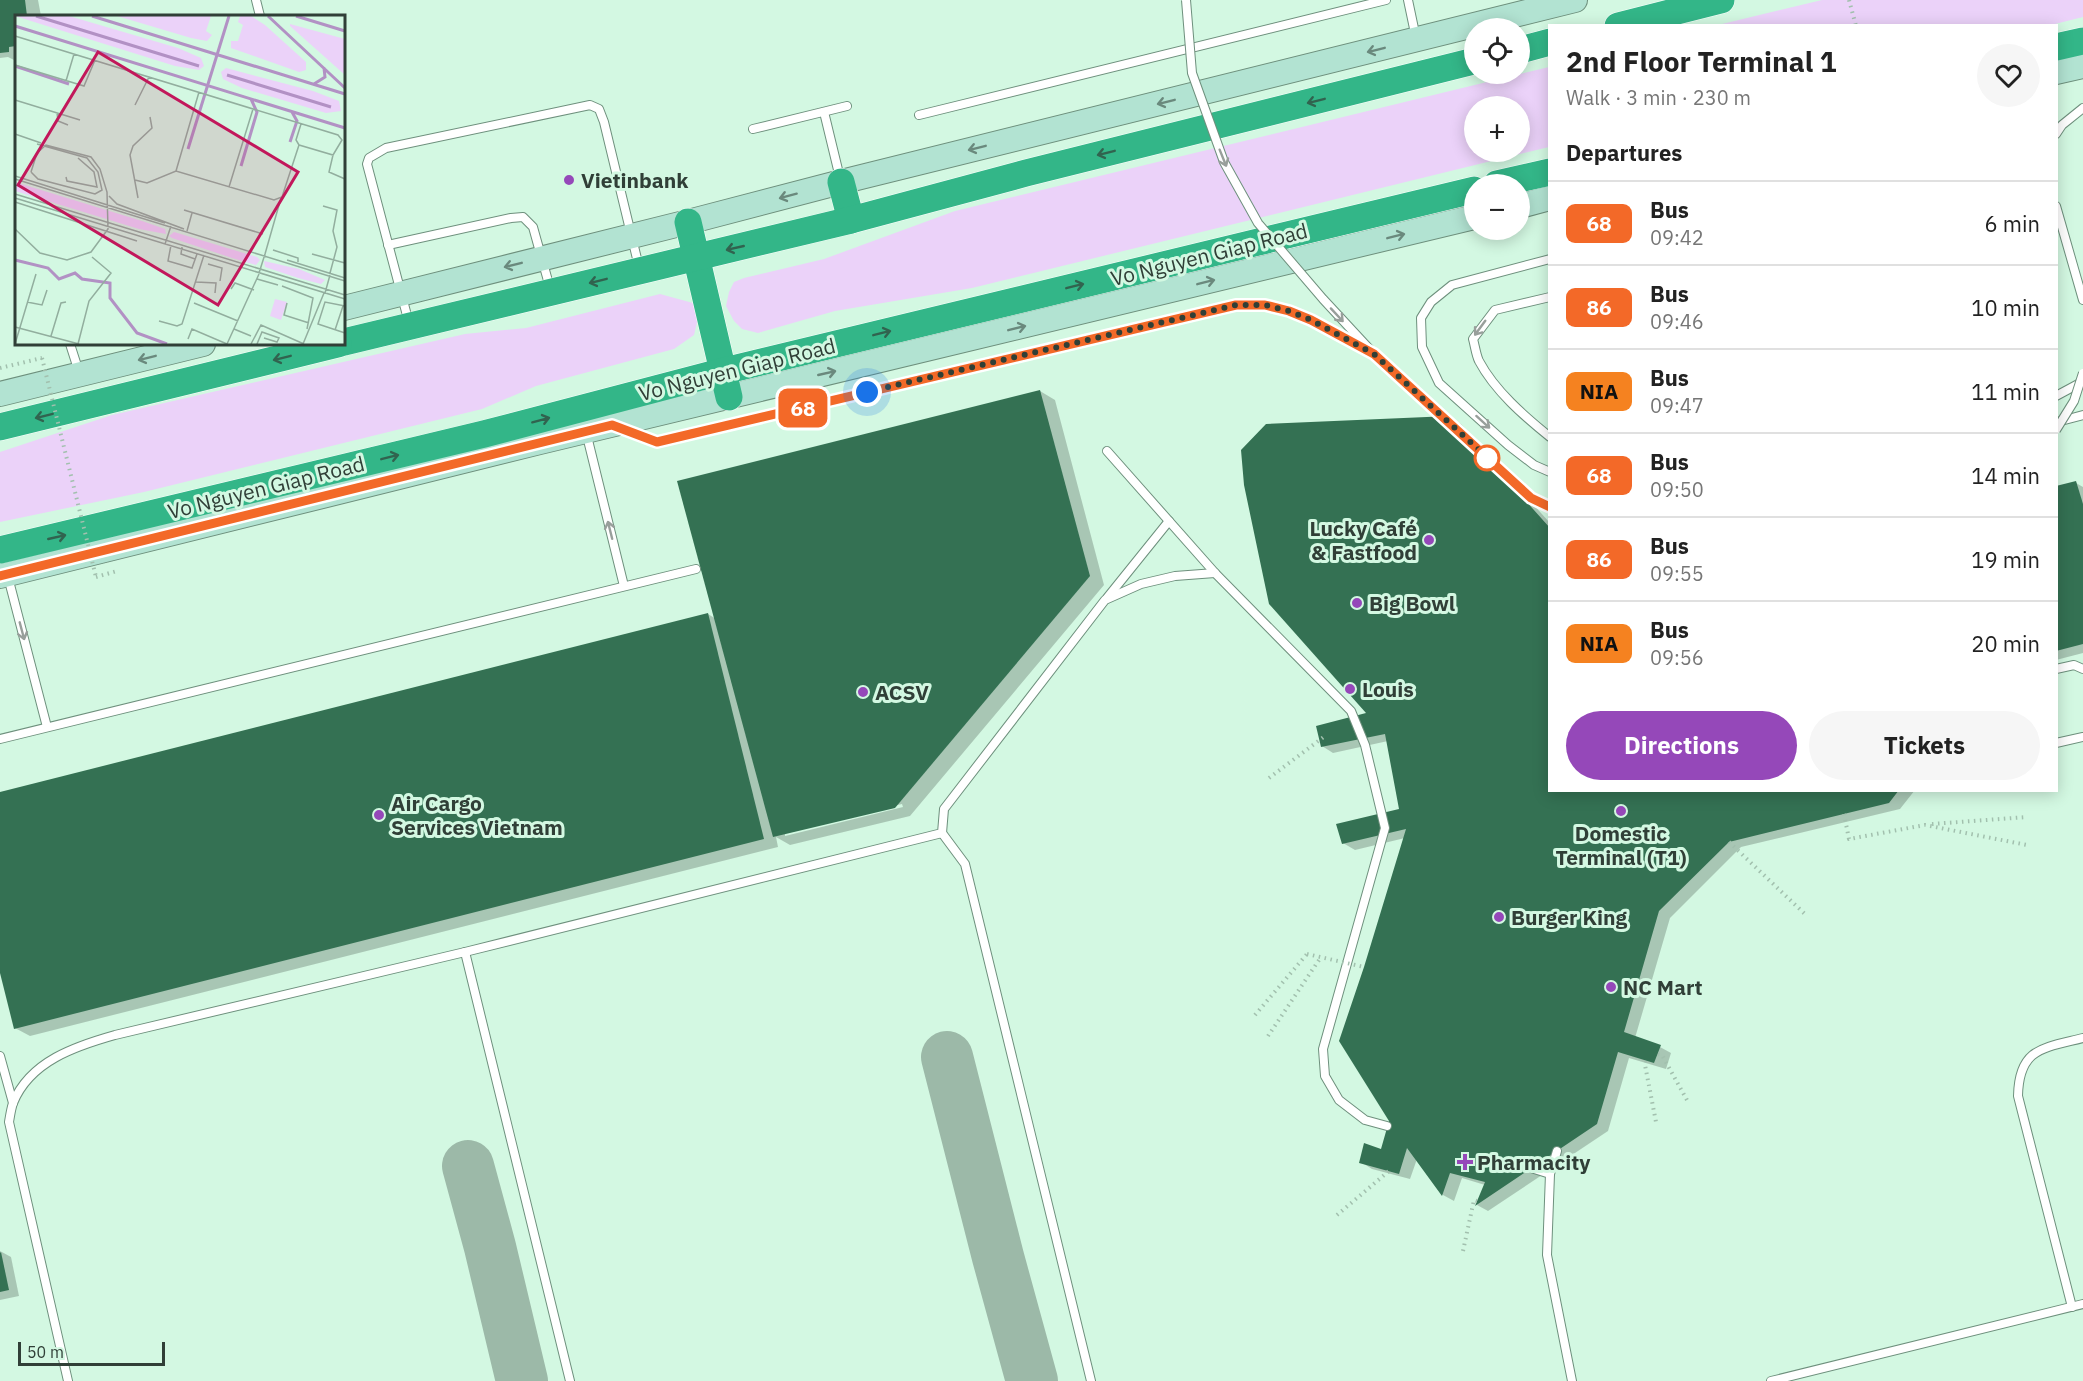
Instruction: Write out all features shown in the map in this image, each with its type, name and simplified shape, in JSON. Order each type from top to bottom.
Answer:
[{"type":"highway","points":[[1626,24],[1720,0]]},
{"type":"highway","points":[[2058,46],[2083,40]]},
{"type":"highway","points":[[1530,47],[1548,43]]},
{"type":"highway","points":[[345,342],[851,220],[1026,172],[1464,63]]},
{"type":"highway","points":[[1530,177],[1548,172]]},
{"type":"highway","points":[[841,182],[851,220]]},
{"type":"highway","name":"Vo Nguyen Giap Road","points":[[2,567],[484,434],[583,420],[726,384],[941,319],[1464,192]]},
{"type":"highway","points":[[688,222],[726,384]]},
{"type":"highway","points":[[0,427],[335,345]]},
{"type":"main road","points":[[345,308],[1575,0]]},
{"type":"main road","points":[[2058,72],[2083,66]]},
{"type":"main road","points":[[1530,203],[1548,199]]},
{"type":"main road","name":"Vo Nguyen Giap Road","points":[[2,567],[540,442],[583,420],[612,425],[726,384],[974,338],[1464,219]]},
{"type":"main road","points":[[941,319],[974,338]]},
{"type":"main road","points":[[0,394],[199,345]]},
{"type":"main road","points":[[484,434],[540,442]]},
{"type":"lane","points":[[256,0],[260,15]]},
{"type":"lane","points":[[1186,0],[1192,73],[1224,162],[1258,224],[1374,354],[1531,498],[1548,506]]},
{"type":"lane","points":[[919,115],[1386,0]]},
{"type":"lane","points":[[1408,0],[1416,40]]},
{"type":"lane","points":[[410,327],[367,164],[369,158],[386,148],[590,105],[599,109],[640,271]]},
{"type":"lane","points":[[753,129],[848,106]]},
{"type":"lane","points":[[2058,131],[2083,108]]},
{"type":"lane","points":[[824,112],[841,182]]},
{"type":"lane","points":[[2058,214],[2083,300]]},
{"type":"lane","points":[[388,245],[511,218],[523,218],[528,220],[533,227],[551,292]]},
{"type":"lane","points":[[1548,260],[1452,285],[1431,302],[1421,318],[1422,347],[1439,383],[1508,445],[1534,465],[1548,471]]},
{"type":"lane","points":[[1548,297],[1495,310],[1473,339],[1479,360],[1498,387],[1526,418],[1548,435]]},
{"type":"lane","points":[[612,425],[657,442],[1236,305],[1265,305],[1289,311],[1311,320],[1374,354]]},
{"type":"lane","points":[[70,345],[80,375]]},
{"type":"lane","points":[[2058,427],[2074,401],[2083,372]]},
{"type":"lane","points":[[2058,395],[2083,381]]},
{"type":"lane","points":[[2058,422],[2083,415]]},
{"type":"lane","points":[[583,420],[624,586]]},
{"type":"lane","points":[[2067,420],[2083,422]]},
{"type":"lane","points":[[1107,452],[1215,573],[1351,711],[1365,745],[1385,828],[1323,1049],[1325,1076],[1339,1100],[1365,1120],[1388,1126]]},
{"type":"lane","points":[[1091,1381],[965,864],[942,833],[944,809],[1169,521]]},
{"type":"lane","points":[[2,567],[48,727]]},
{"type":"lane","points":[[0,739],[696,569]]},
{"type":"lane","points":[[1105,600],[1141,584],[1175,576],[1215,573]]},
{"type":"lane","points":[[2058,669],[2074,665],[2083,669]]},
{"type":"lane","points":[[2058,743],[2083,737]]},
{"type":"lane","points":[[68,1381],[9,1122],[13,1103],[26,1082],[51,1059],[80,1044],[465,952],[942,833]]},
{"type":"lane","points":[[465,952],[570,1381]]},
{"type":"lane","points":[[2072,1307],[2018,1096],[2018,1080],[2025,1064],[2034,1053],[2049,1046],[2083,1038]]},
{"type":"lane","points":[[0,1056],[13,1103]]},
{"type":"lane","points":[[1557,1151],[1550,1174],[1547,1255],[1572,1381]]},
{"type":"lane","points":[[1531,1168],[1550,1174]]},
{"type":"lane","points":[[1771,1381],[2083,1304]]},
{"type":"path","points":[[1849,0],[1855,24]]},
{"type":"path","points":[[0,368],[42,358],[96,577]]},
{"type":"path","points":[[1269,778],[1325,736]]},
{"type":"path","points":[[1845,814],[1849,839],[1925,825],[2027,817]]},
{"type":"path","points":[[1925,825],[2027,845]]},
{"type":"path","points":[[1729,842],[1806,916]]},
{"type":"path","points":[[1255,1015],[1307,954],[1364,967]]},
{"type":"path","points":[[1268,1036],[1321,957]]},
{"type":"path","points":[[1658,1054],[1662,1055],[1687,1100]]},
{"type":"path","points":[[1646,1061],[1656,1122]]},
{"type":"path","points":[[1336,1215],[1389,1171]]},
{"type":"path","points":[[1463,1251],[1474,1200],[1478,1201]]},
{"type":"shaded area","points":[[1822,0],[2083,0],[2083,17],[2055,24],[1722,24]]},
{"type":"shaded area","points":[[1548,67],[1548,147],[1530,152],[1530,96],[1464,96],[1464,162],[1488,162],[972,288],[835,311],[758,333],[742,329],[734,321],[726,306],[734,282],[824,259],[955,211],[1479,84],[1530,84],[1530,72]]},
{"type":"shaded area","points":[[660,294],[693,303],[698,318],[694,335],[674,349],[536,386],[482,409],[144,492],[0,522],[0,452],[112,415],[465,334],[526,328]]},
{"type":"building","points":[[0,0],[25,0],[27,15],[15,15],[15,46],[9,47],[9,52],[0,53]]},
{"type":"building","name":"ACSV","points":[[1040,390],[1090,576],[895,808],[773,837],[677,481]]},
{"type":"building","name":"Domestic Terminal (T1)","points":[[1450,416],[1548,526],[1548,792],[1897,792],[1889,803],[1729,842],[1659,911],[1624,1032],[1661,1045],[1654,1063],[1618,1052],[1597,1124],[1475,1206],[1485,1182],[1450,1173],[1442,1196],[1407,1148],[1399,1174],[1359,1163],[1364,1143],[1381,1149],[1389,1121],[1339,1041],[1406,829],[1342,844],[1336,824],[1399,809],[1385,734],[1321,747],[1316,726],[1366,713],[1269,604],[1244,485],[1241,450],[1266,424]]},
{"type":"building","points":[[2076,481],[2083,504],[2083,644],[2058,650],[2058,486]]},
{"type":"building","name":"Air Cargo Services Vietnam","points":[[708,613],[764,839],[14,1029],[0,973],[0,792]]},
{"type":"building","points":[[0,1253],[9,1290],[0,1292]]},
{"type":"taxiway","points":[[947,1057],[1032,1381]]},
{"type":"taxiway","points":[[468,1166],[522,1381]]},
{"type":"bus line","name":"68","points":[[0,576],[612,425],[657,442],[1236,305],[1265,305],[1289,311],[1311,320],[1374,354],[1531,498],[1548,506]]},
{"type":"place","name":"Vietinbank","points":[[569,180]]},
{"type":"place","name":"Lucky Café & Fastfood","points":[[1429,540]]},
{"type":"place","name":"Big Bowl","points":[[1357,603]]},
{"type":"place","name":"Louis","points":[[1350,689]]},
{"type":"place","name":"ACSV","points":[[863,692]]},
{"type":"place","name":"Domestic Terminal (T1)","points":[[1621,811]]},
{"type":"place","name":"Air Cargo Services Vietnam","points":[[379,815]]},
{"type":"place","name":"Burger King","points":[[1499,917]]},
{"type":"place","name":"NC Mart","points":[[1611,987]]},
{"type":"place","name":"Pharmacity","points":[[1465,1162]]},
{"type":"route","points":[[867,392],[1236,305],[1265,305],[1311,320],[1374,354],[1490,460],[1487,458]]}]
